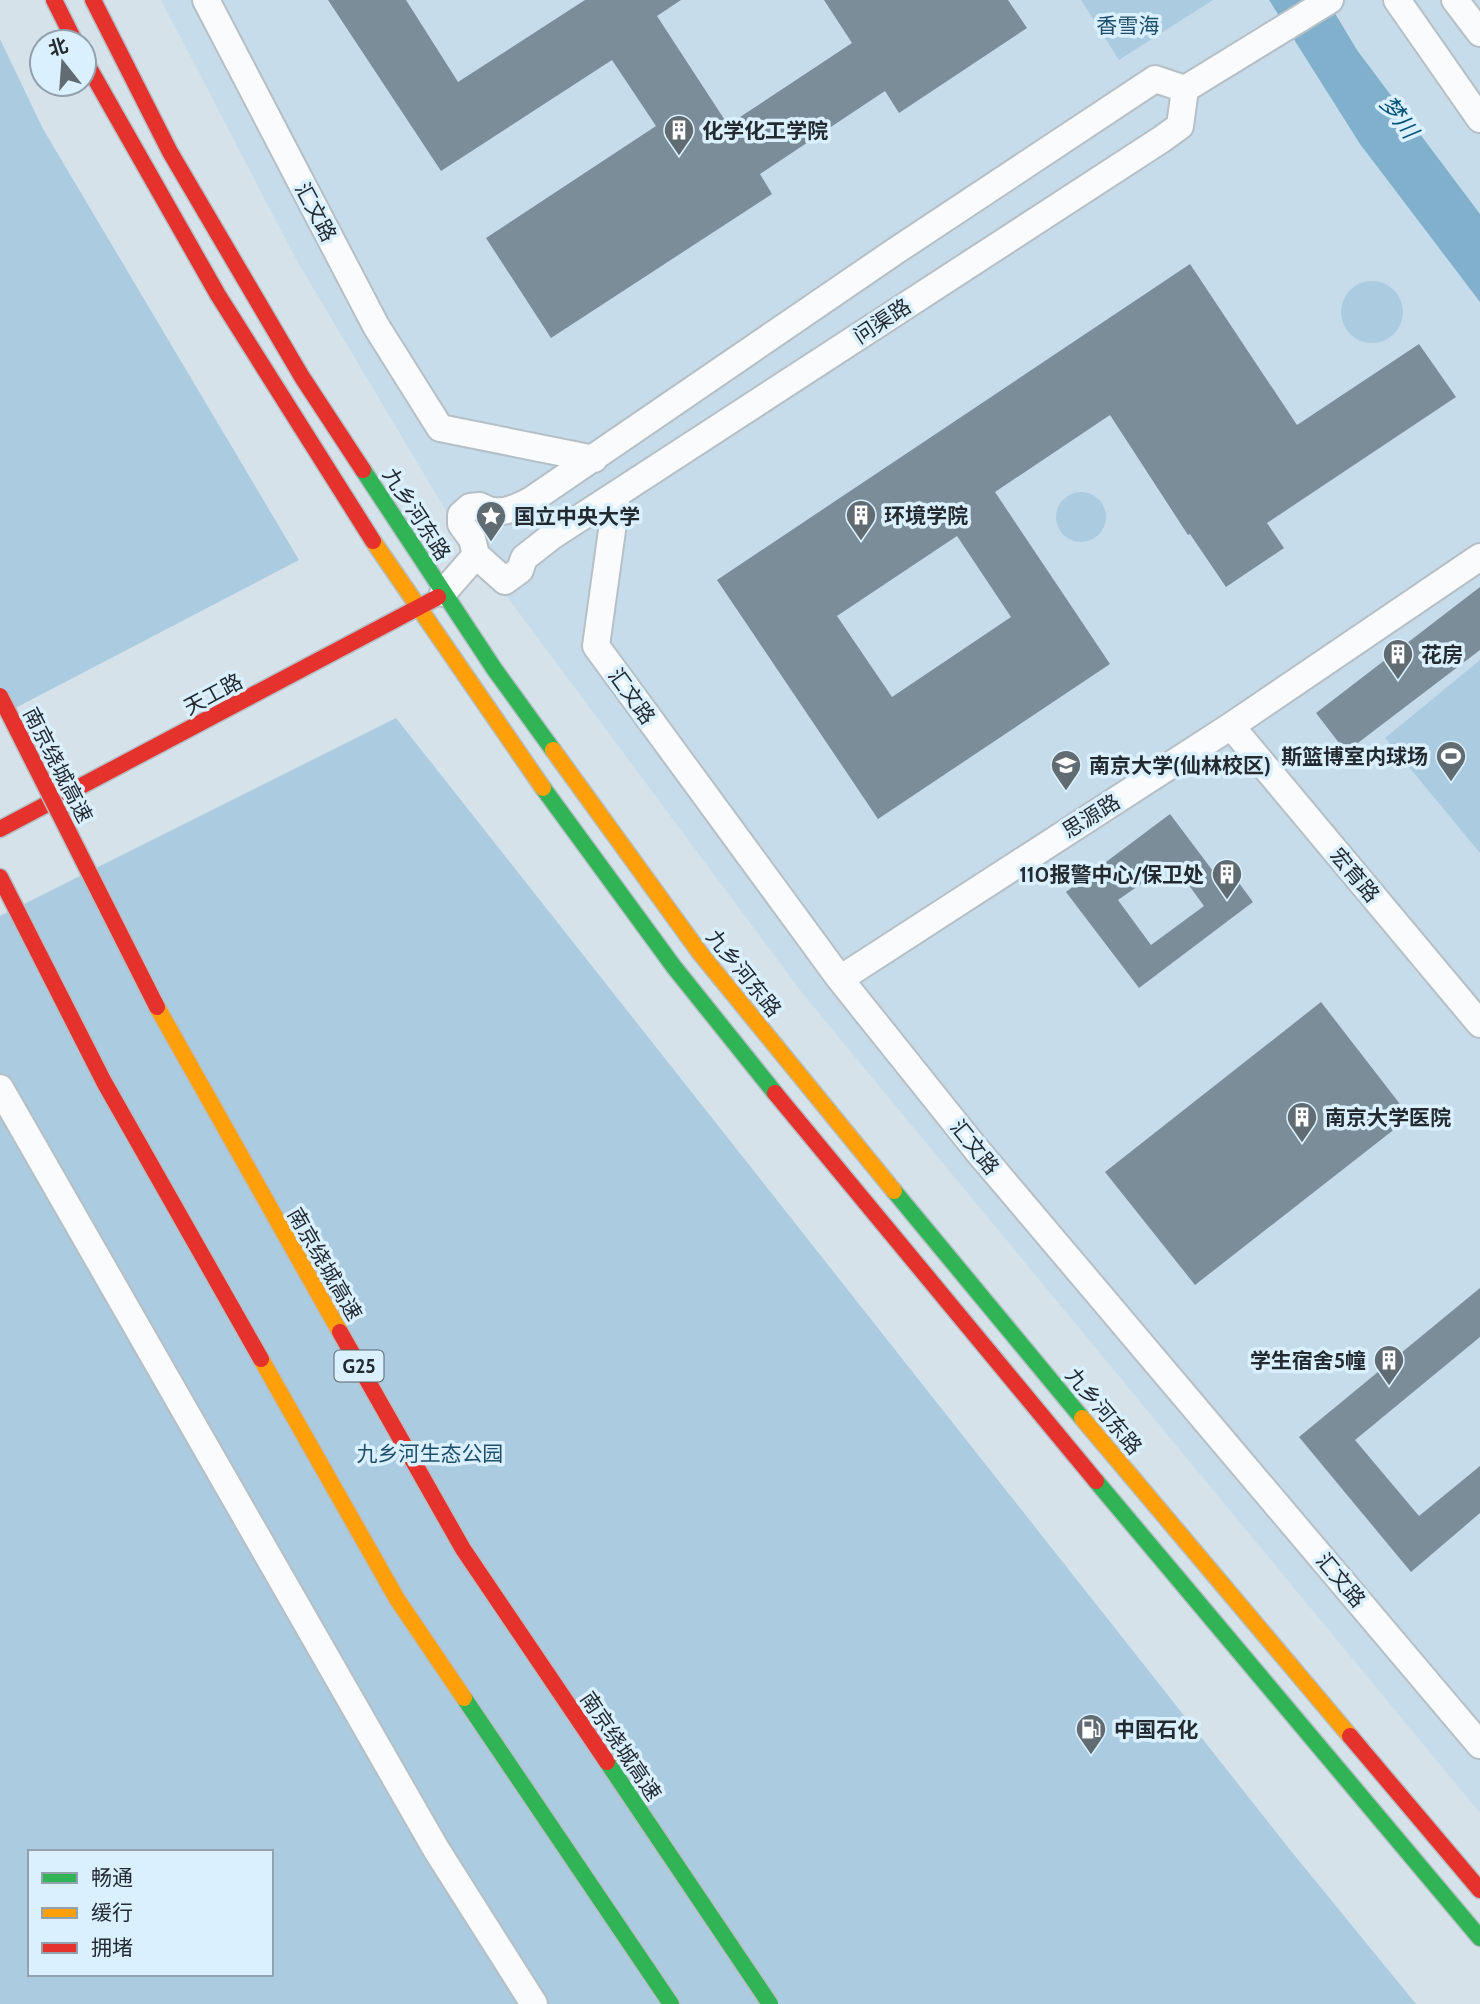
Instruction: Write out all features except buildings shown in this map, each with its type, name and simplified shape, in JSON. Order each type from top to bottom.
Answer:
[{"type":"main road","points":[[54,0],[68,28]]},
{"type":"main road","name":"九乡河东路","points":[[93,0],[170,152],[302,377],[495,670],[700,953],[1010,1333],[1480,1890]]},
{"type":"main road","points":[[98,85],[142,167],[277,393],[417,610],[471,690],[678,972],[976,1338],[1480,1938]]},
{"type":"main road","name":"天工路","points":[[0,829],[417,610],[443,593]]},
{"type":"main road","name":"南京绕城高速","points":[[0,696],[173,1039],[463,1549],[770,2004]]},
{"type":"main road","points":[[0,877],[104,1082],[397,1599],[671,2004]]},
{"type":"street","name":"汇文路","points":[[206,0],[376,326],[440,428],[594,459]]},
{"type":"street","points":[[443,593],[476,555],[472,539],[461,524],[461,515],[470,508],[480,506],[490,512],[514,510],[533,499],[897,250],[1155,79],[1185,89],[1330,0]]},
{"type":"street","points":[[1397,0],[1480,119]]},
{"type":"street","points":[[1455,0],[1480,33]]},
{"type":"street","name":"问渠路","points":[[476,555],[505,581],[520,570],[524,558],[552,536],[1162,139],[1180,125],[1185,89]]},
{"type":"street","name":"汇文路","points":[[617,494],[596,646],[840,979],[1035,1220],[1480,1745]]},
{"type":"street","name":"思源路","points":[[840,979],[1231,726],[1480,557]]},
{"type":"street","name":"宏育路","points":[[1231,726],[1480,1024]]},
{"type":"street","points":[[0,1088],[436,1849],[534,2004]]},
{"type":"shaded area","name":"南京大学(仙林校区)","points":[[161,0],[1480,0],[1480,1813],[803,994],[458,531],[297,261]]},
{"type":"green space","name":"香雪海","points":[[1081,0],[1213,0],[1119,60]]},
{"type":"green space","points":[[0,39],[43,129],[299,560],[0,716]]},
{"type":"green space","points":[[1372,281],[1394,290],[1403,312],[1394,334],[1372,343],[1350,334],[1341,312],[1350,290]]},
{"type":"green space","points":[[1081,492],[1099,499],[1106,517],[1099,535],[1081,542],[1063,535],[1056,517],[1063,499]]},
{"type":"green space","name":"斯篮博室内球场","points":[[1480,660],[1480,853],[1385,738]]},
{"type":"green space","name":"九乡河生态公园","points":[[396,718],[1291,1851],[1416,2004],[0,2004],[0,916]]},
{"type":"water","name":"梦川","points":[[1269,0],[1327,0],[1357,50],[1480,214],[1480,302],[1360,144]]},
{"type":"traffic: fast","points":[[363,470],[495,670],[553,750]]},
{"type":"traffic: fast","points":[[543,788],[674,967],[775,1093]]},
{"type":"traffic: fast","points":[[894,1191],[1082,1418]]},
{"type":"traffic: fast","points":[[1096,1481],[1480,1938]]},
{"type":"traffic: fast","points":[[464,1698],[671,2004]]},
{"type":"traffic: fast","points":[[607,1762],[770,2004]]},
{"type":"traffic: slow","points":[[373,541],[543,788]]},
{"type":"traffic: slow","points":[[553,750],[700,953],[894,1191]]},
{"type":"traffic: slow","points":[[157,1007],[340,1332]]},
{"type":"traffic: slow","points":[[261,1359],[397,1599],[464,1698]]},
{"type":"traffic: slow","points":[[1082,1418],[1350,1736]]},
{"type":"traffic: jam","points":[[54,0],[68,28]]},
{"type":"traffic: jam","points":[[93,0],[170,152],[302,377],[363,470]]},
{"type":"traffic: jam","points":[[98,84],[218,295],[373,541]]},
{"type":"traffic: jam","points":[[0,829],[438,597]]},
{"type":"traffic: jam","points":[[0,696],[157,1007]]},
{"type":"traffic: jam","points":[[0,877],[104,1082],[261,1359]]},
{"type":"traffic: jam","points":[[775,1093],[1096,1481]]},
{"type":"traffic: jam","points":[[340,1332],[463,1549],[607,1762]]},
{"type":"traffic: jam","points":[[1350,1736],[1480,1890]]},
{"type":"place","name":"化学化工学院","points":[[679,157]]},
{"type":"place","name":"环境学院","points":[[861,542]]},
{"type":"place","name":"国立中央大学","points":[[491,543]]},
{"type":"place","name":"花房","points":[[1398,681]]},
{"type":"place","name":"斯篮博室内球场","points":[[1451,783]]},
{"type":"place","name":"南京大学(仙林校区)","points":[[1066,792]]},
{"type":"place","name":"110报警中心/保卫处","points":[[1227,901]]},
{"type":"place","name":"南京大学医院","points":[[1302,1144]]},
{"type":"place","name":"学生宿舍5幢","points":[[1389,1387]]},
{"type":"place","name":"中国石化","points":[[1091,1756]]}]
